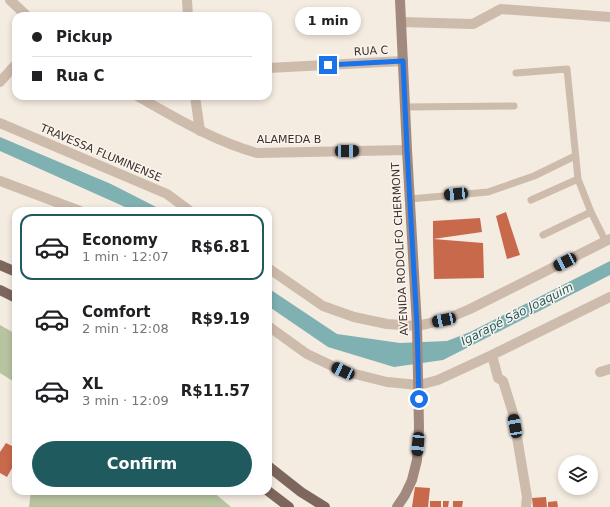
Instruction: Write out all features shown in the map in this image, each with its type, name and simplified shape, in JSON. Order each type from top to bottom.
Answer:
[{"type":"main road","name":"AVENIDA RODOLFO CHERMONT","points":[[400,0],[417,330],[420,428],[417,460],[403,507]]},
{"type":"main road","points":[[0,265],[12,270]]},
{"type":"main road","points":[[0,290],[12,296]]},
{"type":"main road","points":[[272,469],[325,507]]},
{"type":"main road","points":[[272,494],[289,507]]},
{"type":"main road","name":"AVENIDA RODOLFO CHERMONT","points":[[397,507],[406,494]]},
{"type":"street","points":[[10,0],[23,12]]},
{"type":"street","points":[[187,0],[188,12]]},
{"type":"street","points":[[401,22],[473,24],[501,9],[610,17]]},
{"type":"street","name":"RUA C","points":[[272,68],[403,61]]},
{"type":"street","points":[[0,82],[12,68]]},
{"type":"street","name":"ALAMEDA B","points":[[144,100],[200,131],[257,153],[407,150]]},
{"type":"street","points":[[196,100],[200,131]]},
{"type":"street","name":"TRAVESSA FLUMINENSE","points":[[0,123],[167,194],[185,207]]},
{"type":"street","points":[[0,181],[69,207]]},
{"type":"street","points":[[272,271],[323,306],[354,317],[417,330],[470,309],[608,240]]},
{"type":"street","points":[[272,329],[307,354],[343,371],[387,382],[438,380],[610,297]]},
{"type":"street","points":[[492,355],[498,378],[503,381],[513,413],[526,497],[526,507]]},
{"type":"lane","points":[[516,73],[567,70],[578,179],[591,212],[608,240]]},
{"type":"lane","points":[[405,107],[514,106]]},
{"type":"lane","points":[[410,199],[488,192],[534,176],[575,156]]},
{"type":"lane","points":[[531,200],[578,179]]},
{"type":"lane","points":[[543,235],[591,212]]},
{"type":"green space","points":[[0,325],[12,332],[12,380],[0,373]]},
{"type":"green space","points":[[30,495],[217,495],[231,507],[29,507]]},
{"type":"water","points":[[0,137],[111,184],[156,207],[125,207],[0,151]]},
{"type":"water","name":"Igarapé São Joaquim","points":[[610,261],[610,275],[443,360],[394,367],[328,347],[272,309],[272,291],[337,334],[400,343],[447,341],[470,332]]},
{"type":"building","points":[[506,212],[520,255],[507,259],[496,216]]},
{"type":"building","points":[[480,218],[482,232],[433,239],[433,221]]},
{"type":"building","points":[[433,239],[483,243],[484,278],[434,279]]},
{"type":"building","points":[[6,443],[12,446],[12,468],[7,477],[0,473],[0,452]]},
{"type":"building","points":[[415,487],[430,488],[428,507],[412,507]]},
{"type":"building","points":[[546,497],[547,507],[533,507],[532,498]]},
{"type":"building","points":[[430,501],[441,501],[441,507],[430,507]]},
{"type":"building","points":[[443,501],[449,501],[448,507],[443,507]]},
{"type":"building","points":[[453,501],[463,501],[462,507],[453,507]]},
{"type":"building","points":[[557,501],[558,507],[548,507],[548,502]]},
{"type":"route","points":[[328,65],[403,61],[417,326],[419,399]]}]
